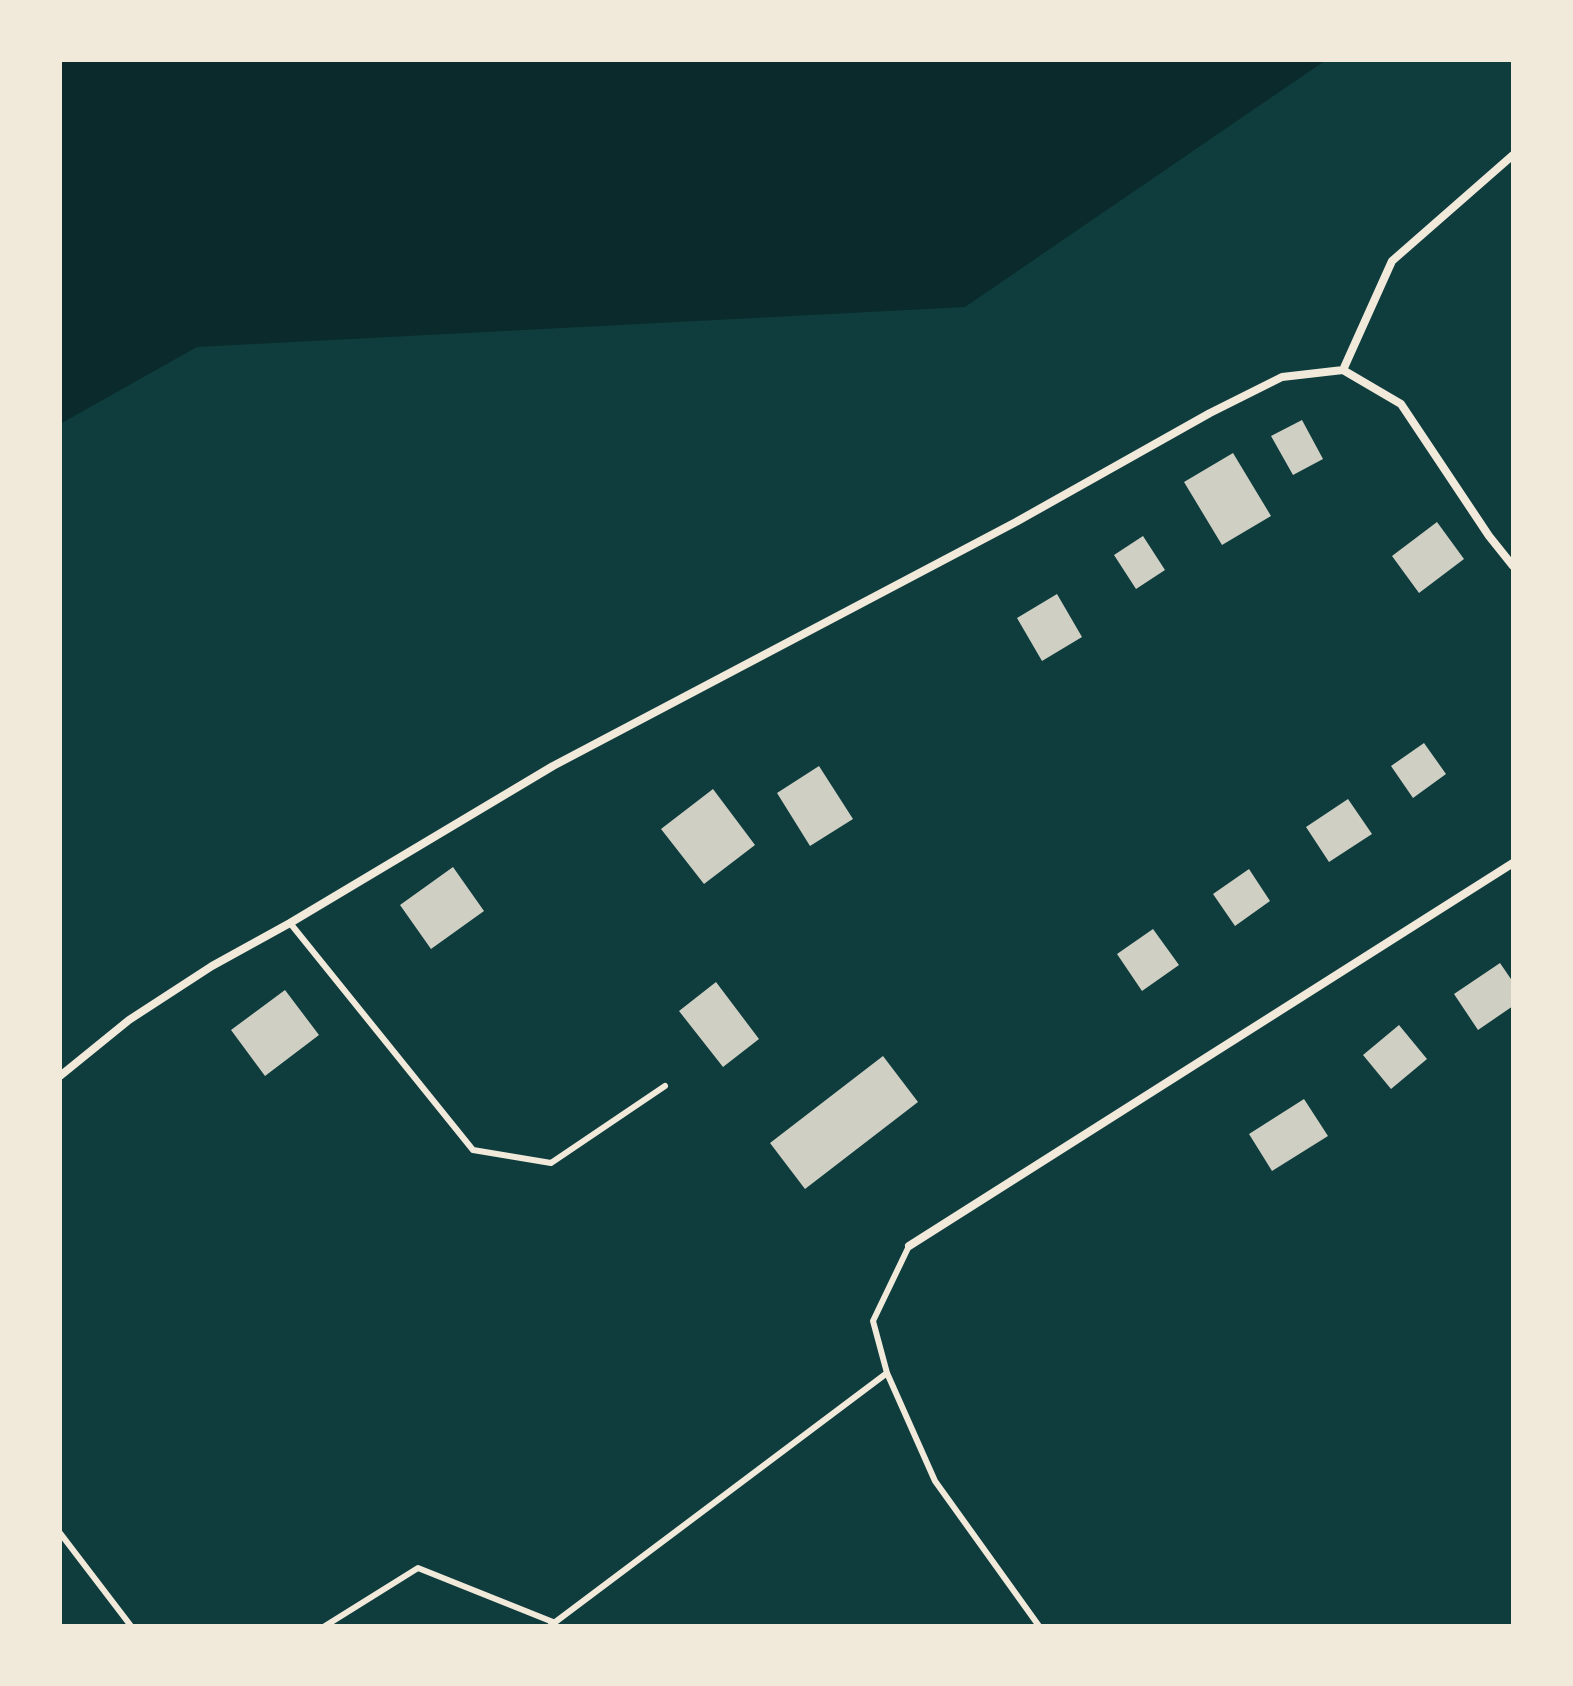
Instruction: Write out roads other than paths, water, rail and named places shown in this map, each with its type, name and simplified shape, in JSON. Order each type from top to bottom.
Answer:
[{"type":"street","points":[[1343,370],[1392,261],[1513,155]]},
{"type":"street","points":[[60,1076],[129,1020],[212,966],[553,766],[1016,522],[1210,413],[1282,377],[1343,370],[1401,404],[1489,536],[1513,566]]},
{"type":"street","points":[[909,1246],[1513,863]]},
{"type":"lane","points":[[290,923],[473,1150],[551,1163],[665,1086]]},
{"type":"lane","points":[[909,1246],[873,1321],[887,1373],[935,1481],[1039,1626]]},
{"type":"lane","points":[[325,1626],[418,1568],[551,1624],[887,1373]]},
{"type":"lane","points":[[60,1533],[131,1626]]},
{"type":"water","points":[[60,60],[1326,60],[965,307],[197,347],[60,424]]}]
